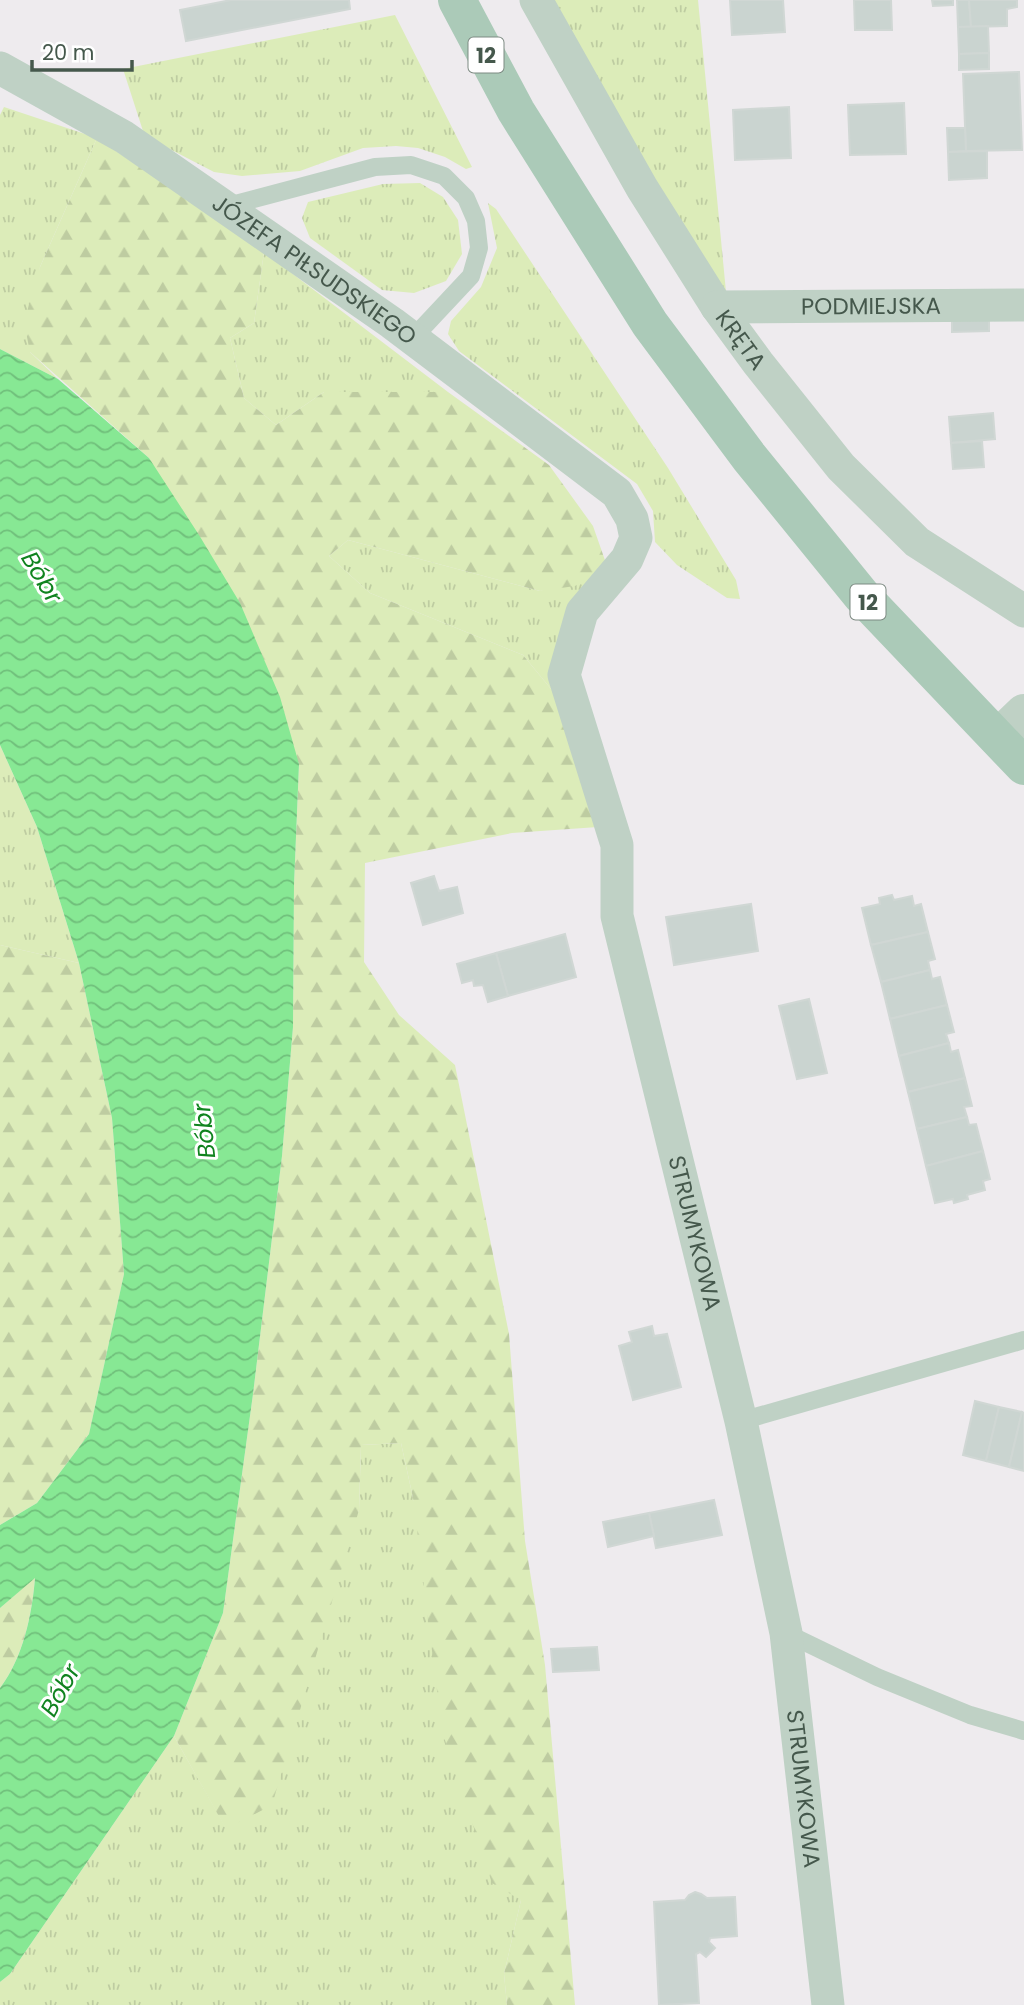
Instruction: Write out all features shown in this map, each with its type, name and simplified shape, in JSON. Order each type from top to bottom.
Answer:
[{"type":"main road","name":"12","points":[[457,0],[516,111],[650,324],[749,457],[862,596],[1011,725],[1024,766]]},
{"type":"street","name":"KRĘTA","points":[[536,0],[642,188],[717,307],[841,467],[917,542],[1024,611]]},
{"type":"street","name":"JÓZEFA PIŁSUDSKIEGO","points":[[0,68],[124,137],[412,339],[617,493]]},
{"type":"street","name":"PODMIEJSKA","points":[[717,307],[1024,305]]},
{"type":"street","name":"STRUMYKOWA","points":[[617,493],[632,519],[636,538],[627,559],[582,612],[564,675],[617,845],[617,916],[741,1421],[786,1633],[828,2005]]},
{"type":"lane","points":[[224,206],[375,167],[411,165],[444,176],[466,198],[477,221],[479,248],[471,276],[412,339]]},
{"type":"lane","points":[[741,1421],[1024,1340]]},
{"type":"lane","points":[[786,1633],[877,1677],[970,1715],[1024,1731]]},
{"type":"green space","points":[[552,0],[698,0],[726,292],[642,163]]},
{"type":"green space","points":[[395,15],[472,167],[466,169],[445,157],[418,148],[396,146],[363,148],[300,171],[242,176],[214,172],[160,144],[143,131],[123,69]]},
{"type":"green space","points":[[4,107],[97,138],[40,267],[30,352],[58,379],[0,349],[0,115]]},
{"type":"green space","points":[[97,138],[264,252],[254,323],[230,338],[244,398],[276,425],[324,392],[448,392],[549,465],[593,526],[607,566],[575,586],[540,591],[348,540],[329,556],[370,593],[523,655],[556,695],[598,827],[512,833],[365,863],[364,962],[399,1015],[455,1065],[509,1334],[525,1541],[545,1665],[575,2005],[507,2005],[504,1974],[521,1900],[492,1883],[442,1731],[413,1498],[401,1443],[361,1445],[359,1510],[272,1805],[226,1829],[174,1736],[223,1613],[253,1394],[282,1156],[293,1027],[294,885],[299,764],[149,458],[30,352],[24,322],[40,267]]},
{"type":"green space","points":[[420,183],[443,197],[458,220],[462,254],[446,281],[414,293],[382,290],[310,238],[302,218],[308,202],[383,184]]},
{"type":"green space","points":[[488,203],[496,209],[668,468],[736,580],[740,599],[727,598],[677,565],[655,542],[653,511],[637,484],[459,351],[448,334],[451,321],[481,287],[497,248]]},
{"type":"green space","points":[[264,252],[448,392],[324,392],[276,425],[244,398],[230,338],[254,323]]},
{"type":"green space","points":[[348,540],[540,591],[607,566],[556,695],[523,655],[370,593],[329,556]]},
{"type":"green space","points":[[0,745],[37,827],[79,963],[0,945]]},
{"type":"green space","points":[[0,945],[79,963],[112,1118],[124,1274],[89,1434],[37,1503],[0,1525]]},
{"type":"green space","points":[[401,1443],[413,1498],[521,1900],[504,1974],[507,2005],[0,2005],[0,1982],[10,1974],[174,1736],[226,1828],[359,1510],[361,1445]]},
{"type":"green space","points":[[35,1577],[25,1635],[15,1663],[0,1688],[0,1608]]},
{"type":"water","name":"Bóbr","points":[[0,349],[58,379],[149,458],[240,603],[280,697],[299,764],[294,885],[293,1027],[282,1156],[223,1613],[174,1736],[10,1974],[0,1982],[0,1688],[15,1663],[25,1636],[35,1578],[0,1608],[0,1525],[37,1503],[89,1434],[124,1274],[112,1118],[79,963],[37,827],[0,745]]},
{"type":"building","points":[[231,0],[349,0],[350,9],[186,41],[180,10]]},
{"type":"building","points":[[730,0],[783,0],[785,32],[732,35]]},
{"type":"building","points":[[854,0],[891,0],[892,30],[855,30]]},
{"type":"building","points":[[932,0],[953,0],[953,5],[933,6]]},
{"type":"building","points":[[957,0],[969,0],[971,27],[958,27]]},
{"type":"building","points":[[969,0],[1017,0],[1017,7],[1007,9],[1007,26],[971,27]]},
{"type":"building","points":[[988,26],[989,53],[959,54],[958,27]]},
{"type":"building","points":[[989,53],[989,69],[959,70],[959,54]]},
{"type":"building","points":[[1019,72],[1022,150],[966,151],[963,74]]},
{"type":"building","points":[[904,103],[906,154],[850,155],[848,105]]},
{"type":"building","points":[[789,107],[791,158],[735,160],[733,110]]},
{"type":"building","points":[[947,128],[965,128],[966,151],[948,152]]},
{"type":"building","points":[[987,151],[987,178],[949,180],[948,152]]},
{"type":"building","points":[[952,317],[989,317],[989,331],[952,332]]},
{"type":"building","points":[[993,413],[995,439],[951,443],[949,417]]},
{"type":"building","points":[[982,441],[984,467],[953,469],[951,443]]},
{"type":"building","points":[[434,876],[439,891],[457,887],[463,913],[423,925],[411,883]]},
{"type":"building","points":[[892,895],[894,900],[912,896],[914,906],[921,904],[928,932],[871,945],[862,908],[880,904],[879,898]]},
{"type":"building","points":[[751,904],[758,951],[674,965],[666,917]]},
{"type":"building","points":[[928,932],[935,959],[928,961],[930,970],[881,982],[871,945]]},
{"type":"building","points":[[565,934],[576,977],[508,996],[496,953]]},
{"type":"building","points":[[496,953],[508,996],[488,1002],[483,985],[474,986],[473,980],[462,983],[457,964]]},
{"type":"building","points":[[930,970],[932,979],[940,977],[947,1005],[890,1019],[881,982]]},
{"type":"building","points":[[809,999],[827,1073],[797,1079],[779,1006]]},
{"type":"building","points":[[947,1005],[954,1032],[946,1034],[949,1043],[899,1056],[890,1019]]},
{"type":"building","points":[[949,1043],[951,1052],[958,1050],[965,1078],[908,1092],[899,1056]]},
{"type":"building","points":[[965,1078],[972,1106],[964,1107],[967,1117],[917,1129],[908,1092]]},
{"type":"building","points":[[967,1117],[969,1125],[976,1124],[983,1151],[926,1166],[917,1129]]},
{"type":"building","points":[[983,1151],[990,1179],[983,1181],[985,1190],[967,1195],[968,1199],[954,1203],[953,1199],[935,1203],[926,1166]]},
{"type":"building","points":[[652,1326],[654,1336],[667,1334],[681,1387],[633,1400],[619,1346],[632,1342],[629,1332]]},
{"type":"building","points":[[975,1401],[999,1407],[986,1461],[963,1455]]},
{"type":"building","points":[[999,1407],[1022,1412],[1009,1467],[986,1461]]},
{"type":"building","points":[[1022,1412],[1024,1413],[1024,1471],[1009,1467]]},
{"type":"building","points":[[714,1500],[722,1535],[656,1548],[649,1513]]},
{"type":"building","points":[[649,1513],[654,1536],[608,1547],[603,1522]]},
{"type":"building","points":[[597,1647],[599,1670],[553,1672],[551,1649]]},
{"type":"building","points":[[695,1892],[707,1898],[735,1897],[737,1936],[710,1938],[709,1942],[715,1948],[706,1957],[700,1952],[696,1954],[699,2003],[659,2005],[654,1902],[685,1900]]}]
